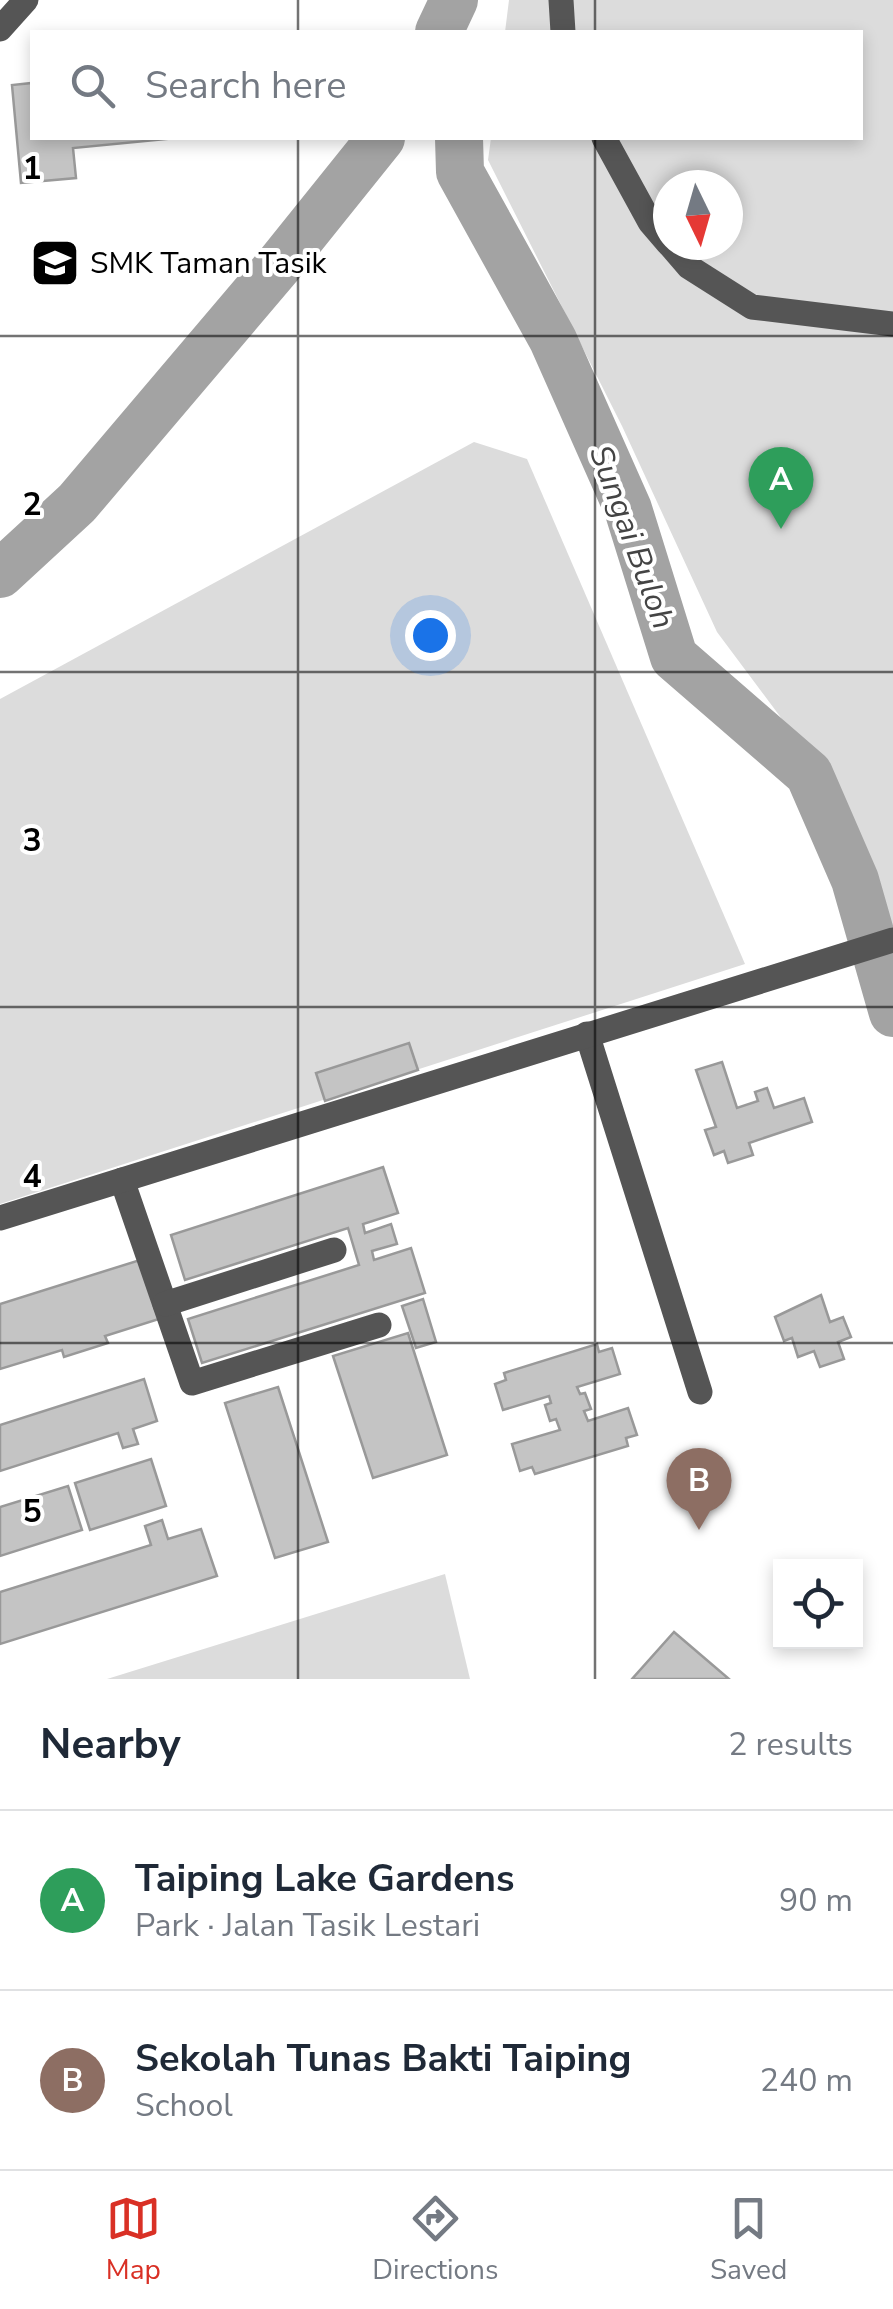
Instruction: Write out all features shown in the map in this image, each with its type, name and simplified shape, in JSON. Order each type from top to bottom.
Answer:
[{"type":"street","points":[[0,29],[26,0]]},
{"type":"street","points":[[561,0],[563,30]]},
{"type":"street","points":[[605,140],[653,225]]},
{"type":"street","points":[[683,260],[752,306],[893,324]]},
{"type":"street","points":[[0,1218],[893,940]]},
{"type":"street","points":[[587,1034],[700,1392]]},
{"type":"street","points":[[122,1180],[192,1382],[379,1325]]},
{"type":"street","points":[[164,1304],[334,1250]]},
{"type":"shaded area","points":[[509,0],[893,0],[893,946],[823,774],[717,632],[622,426],[488,160],[491,140],[863,140],[863,30],[505,30]]},
{"type":"shaded area","points":[[474,442],[527,459],[745,964],[0,1204],[0,699]]},
{"type":"shaded area","points":[[445,1574],[470,1679],[107,1679]]},
{"type":"building","points":[[30,83],[30,140],[155,140],[73,148],[76,178],[21,183],[12,85]]},
{"type":"building","points":[[409,1043],[418,1070],[325,1101],[316,1073]]},
{"type":"building","points":[[722,1062],[737,1108],[758,1101],[755,1092],[767,1088],[774,1108],[804,1098],[812,1122],[749,1143],[753,1155],[728,1163],[724,1151],[714,1155],[705,1130],[716,1127],[696,1070]]},
{"type":"building","points":[[383,1167],[398,1213],[363,1224],[365,1233],[391,1224],[397,1244],[372,1251],[374,1260],[411,1248],[425,1293],[202,1363],[188,1319],[359,1265],[348,1228],[185,1280],[171,1235]]},
{"type":"building","points":[[140,1260],[159,1319],[105,1336],[108,1343],[64,1357],[62,1350],[0,1369],[0,1304]]},
{"type":"building","points":[[821,1295],[830,1322],[843,1317],[851,1337],[838,1342],[844,1359],[820,1367],[814,1351],[798,1357],[792,1338],[784,1341],[775,1317]]},
{"type":"building","points":[[423,1299],[436,1342],[416,1348],[402,1306]]},
{"type":"building","points":[[408,1333],[447,1455],[373,1478],[333,1356]]},
{"type":"building","points":[[597,1344],[599,1352],[612,1348],[620,1374],[577,1387],[580,1394],[585,1393],[591,1409],[584,1411],[588,1421],[628,1408],[637,1435],[626,1438],[628,1446],[535,1474],[532,1467],[520,1471],[512,1444],[560,1430],[556,1419],[550,1421],[545,1405],[551,1403],[549,1396],[503,1410],[495,1384],[506,1380],[504,1373]]},
{"type":"building","points":[[144,1379],[157,1421],[133,1429],[138,1444],[123,1448],[118,1433],[0,1471],[0,1425]]},
{"type":"building","points":[[278,1387],[328,1542],[275,1558],[225,1403]]},
{"type":"building","points":[[151,1459],[166,1506],[90,1530],[75,1483]]},
{"type":"building","points":[[68,1486],[82,1530],[0,1556],[0,1507]]},
{"type":"building","points":[[162,1520],[168,1539],[201,1529],[217,1576],[0,1644],[0,1592],[151,1545],[145,1526]]},
{"type":"building","points":[[674,1632],[729,1679],[632,1679]]},
{"type":"waterway","points":[[440,30],[454,0]]},
{"type":"waterway","points":[[0,574],[77,503],[379,140]]},
{"type":"waterway","name":"Sungai Buloh","points":[[459,140],[460,172],[553,340],[628,509],[674,657],[809,774],[855,880],[893,1013]]},
{"type":"place","name":"SMK Taman Tasik","points":[[55,263]]},
{"type":"place","name":"Taiping Lake Gardens","points":[[781,529]]},
{"type":"place","name":"Sekolah Tunas Bakti Taiping","points":[[699,1530]]}]
